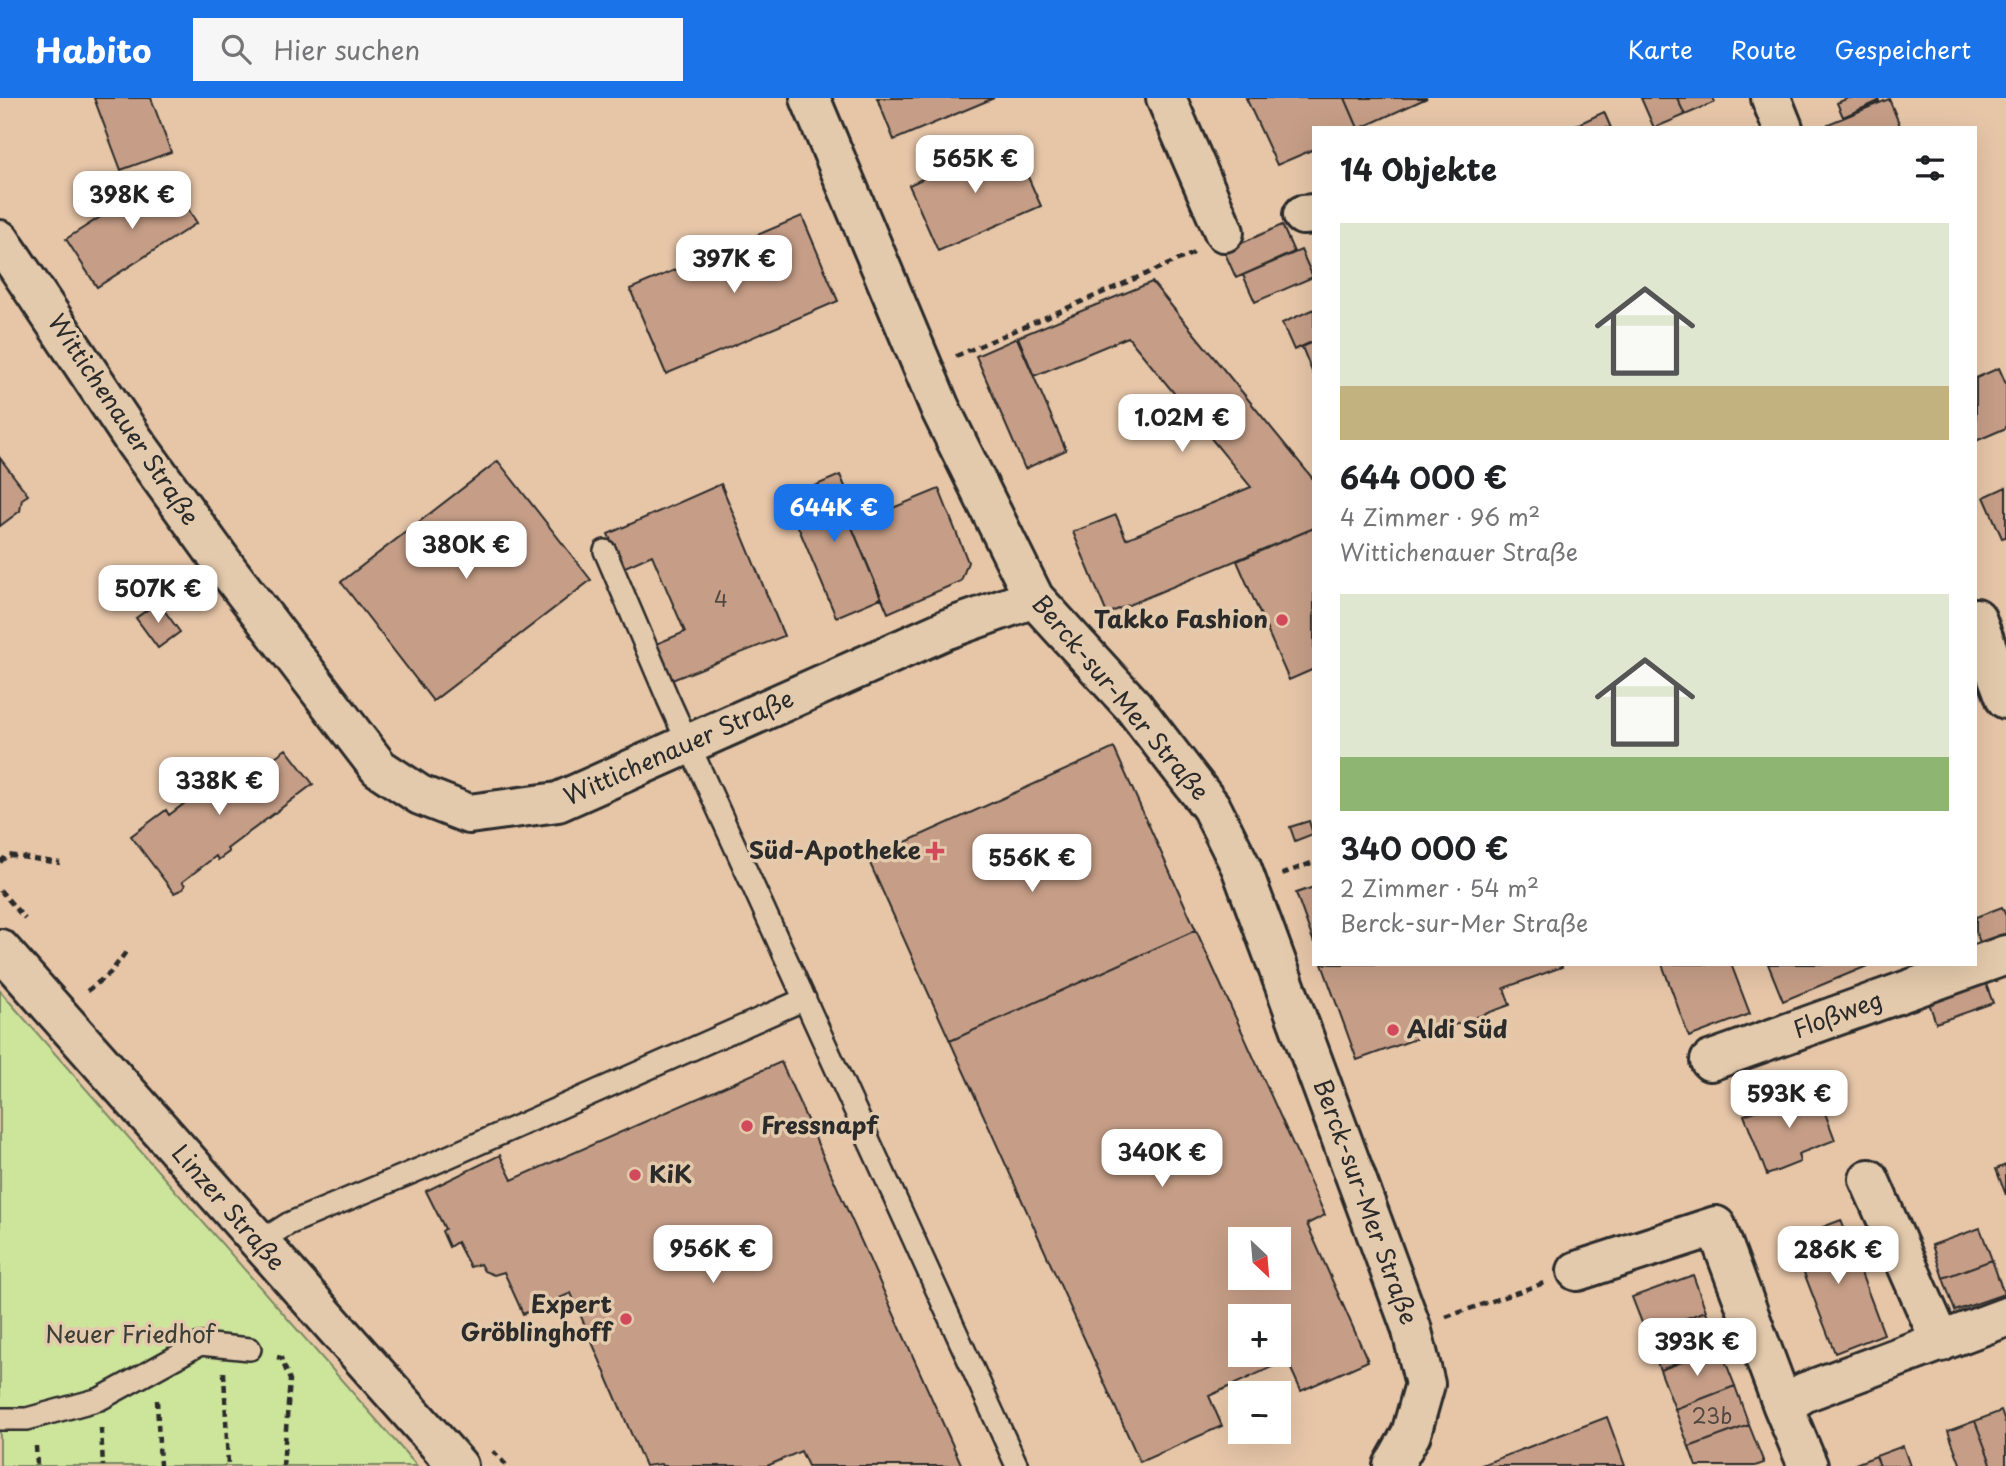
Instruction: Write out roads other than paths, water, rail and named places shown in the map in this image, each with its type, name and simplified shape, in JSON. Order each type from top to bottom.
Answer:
[{"type":"street","name":"Berck-sur-Mer Straße","points":[[810,98],[940,408],[1034,598],[1133,706],[1211,807],[1249,886],[1412,1326],[1425,1384],[1411,1434],[1393,1466]]},
{"type":"street","points":[[1166,98],[1221,226]]},
{"type":"street","points":[[1771,98],[1782,126]]},
{"type":"street","name":"Wittichenauer Straße","points":[[0,240],[135,442],[227,569],[379,768],[421,795],[469,814],[558,803],[947,629],[1034,598]]},
{"type":"street","points":[[1977,621],[2006,699]]},
{"type":"street","name":"Linzer Straße","points":[[0,949],[458,1466]]},
{"type":"street","name":"Floßweg","points":[[1977,965],[2006,955]]},
{"type":"street","name":"Floßweg","points":[[1710,1061],[1975,966]]},
{"type":"street","points":[[1869,1179],[1941,1342]]},
{"type":"street","points":[[1577,1271],[1716,1226],[1808,1466]]},
{"type":"street","points":[[1783,1406],[1805,1392],[2006,1317]]},
{"type":"lane","points":[[605,551],[689,744],[1017,1466]]},
{"type":"lane","points":[[258,1243],[288,1224],[805,999]]},
{"type":"lane","points":[[0,1419],[27,1419],[100,1399],[155,1366],[200,1344],[250,1349]]},
{"type":"place","name":"Takko Fashion","points":[[1282,620]]},
{"type":"place","name":"Süd-Apotheke","points":[[935,851]]},
{"type":"place","name":"Aldi Süd","points":[[1393,1030]]},
{"type":"place","name":"Fressnapf","points":[[747,1126]]},
{"type":"place","name":"KiK","points":[[635,1175]]},
{"type":"place","name":"Expert Gröblinghoff","points":[[626,1319]]},
{"type":"park label","name":"Neuer Friedhof","points":[[130,1335]]}]
